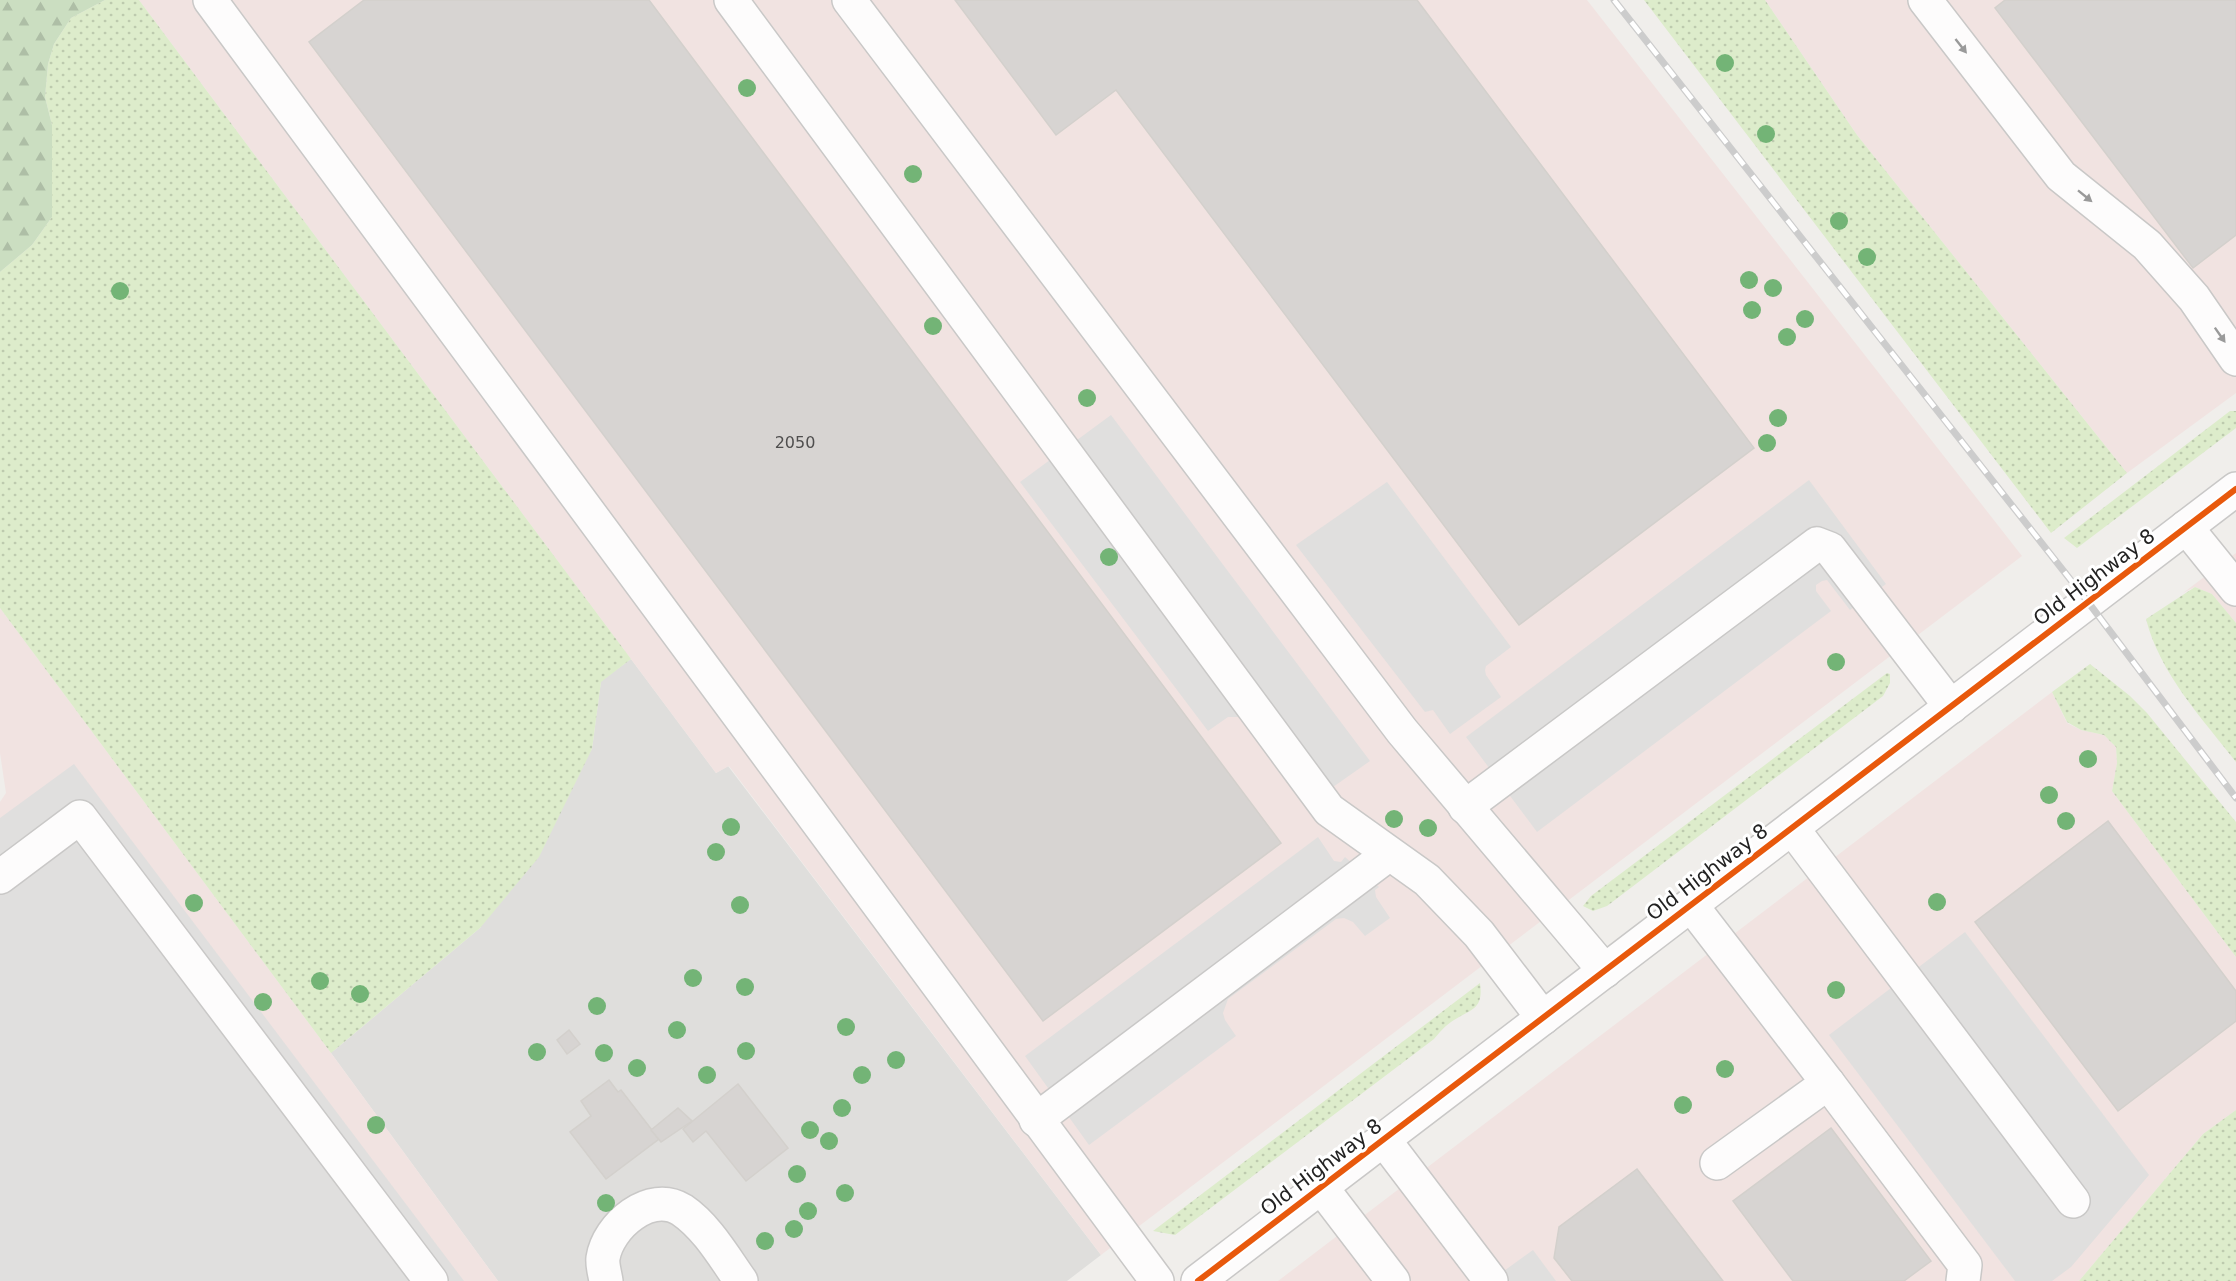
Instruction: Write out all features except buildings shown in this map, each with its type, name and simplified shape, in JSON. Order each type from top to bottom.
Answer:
[{"type":"street","points":[[210,0],[1156,1281]]},
{"type":"street","points":[[731,0],[1329,810],[1427,880],[1479,934],[1543,1018]]},
{"type":"street","points":[[849,0],[1402,731],[1605,971]]},
{"type":"street","points":[[1925,0],[2061,176],[2147,245],[2194,298],[2236,359]]},
{"type":"street","name":"Old Highway 8","points":[[1198,1281],[2236,489]]},
{"type":"street","points":[[2186,527],[2236,589]]},
{"type":"street","points":[[1465,807],[1817,544],[1830,549],[1950,707]]},
{"type":"street","points":[[0,877],[80,817],[431,1281]]},
{"type":"street","points":[[1792,828],[2073,1201]]},
{"type":"street","points":[[1036,1120],[1389,854]]},
{"type":"street","points":[[1691,905],[1965,1265],[1963,1281]]},
{"type":"street","points":[[1717,1163],[1828,1083]]},
{"type":"street","points":[[1384,1140],[1491,1281]]},
{"type":"street","points":[[1321,1187],[1393,1281]]},
{"type":"street","points":[[606,1281],[603,1259],[610,1238],[624,1221],[642,1208],[661,1203],[681,1209],[703,1229],[741,1281]]},
{"type":"shaded area","points":[[139,0],[1587,0],[2022,556],[1101,1255],[729,766],[716,773]]},
{"type":"shaded area","points":[[1765,0],[2236,0],[2236,393],[2127,473],[1857,135]]},
{"type":"shaded area","points":[[1111,415],[1370,761],[1306,806],[1240,717],[1228,717],[1208,731],[1020,482]]},
{"type":"shaded area","points":[[1809,480],[1886,584],[1850,610],[1827,580],[1816,585],[1816,591],[1831,611],[1537,832],[1466,737]]},
{"type":"shaded area","points":[[1387,482],[1511,647],[1486,666],[1485,670],[1501,697],[1450,734],[1433,710],[1425,712],[1296,545]]},
{"type":"shaded area","points":[[2236,553],[2236,623],[2212,594],[2195,587],[2183,593]]},
{"type":"shaded area","points":[[0,608],[498,1281],[0,1281],[0,802],[6,793],[0,753]]},
{"type":"shaded area","points":[[631,659],[716,773],[728,766],[1101,1255],[1067,1281],[498,1281],[331,1053],[480,928],[592,749],[601,681]]},
{"type":"shaded area","points":[[2052,692],[2067,723],[2081,730],[2104,735],[2116,747],[2117,763],[2112,791],[2236,957],[2236,1110],[2203,1134],[2079,1281],[1278,1281]]},
{"type":"shaded area","points":[[74,764],[464,1281],[0,1281],[0,818]]},
{"type":"shaded area","points":[[1318,837],[1334,861],[1341,862],[1345,857],[1379,887],[1375,890],[1376,897],[1390,918],[1365,936],[1353,922],[1344,918],[1336,919],[1228,999],[1223,1013],[1236,1036],[1089,1145],[1025,1056]]},
{"type":"shaded area","points":[[1965,932],[2149,1175],[2071,1267],[2052,1281],[2015,1281],[1829,1035]]},
{"type":"shaded area","points":[[1533,1250],[1556,1281],[1490,1281]]},
{"type":"green space","points":[[0,0],[105,0],[71,18],[54,44],[48,64],[45,97],[52,125],[52,217],[32,245],[0,272]]},
{"type":"green space","points":[[105,0],[139,0],[631,659],[601,682],[592,749],[539,857],[480,928],[331,1053],[0,608],[0,272],[32,245],[52,217],[52,125],[45,97],[48,64],[54,44],[71,18]]},
{"type":"green space","points":[[1644,0],[1765,0],[1857,135],[2127,473],[2051,533]]},
{"type":"green space","points":[[2230,411],[2236,411],[2236,428],[2077,548],[2064,538]]},
{"type":"green space","points":[[2195,587],[2212,594],[2236,623],[2236,762],[2196,712],[2172,677],[2152,639],[2146,619]]},
{"type":"green space","points":[[2090,664],[2130,696],[2147,713],[2236,822],[2236,957],[2112,791],[2117,763],[2116,747],[2104,735],[2081,730],[2067,722],[2052,692]]},
{"type":"green space","points":[[1887,673],[1890,674],[1890,683],[1883,696],[1607,906],[1593,911],[1583,906],[1591,896]]},
{"type":"green space","points":[[1480,983],[1481,992],[1478,1004],[1449,1024],[1434,1039],[1175,1235],[1153,1231]]},
{"type":"green space","points":[[2236,1110],[2236,1281],[2079,1281],[2203,1134]]},
{"type":"railway","points":[[1614,0],[2088,602],[2236,798]]},
{"type":"cycle path","points":[[1198,1281],[2236,489]]}]
